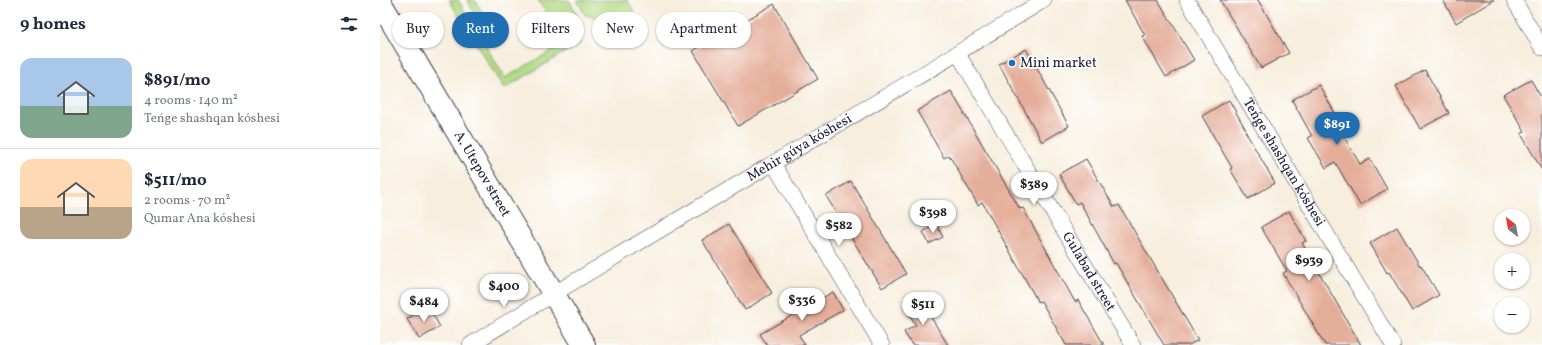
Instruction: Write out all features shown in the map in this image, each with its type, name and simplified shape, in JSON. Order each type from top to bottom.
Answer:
[{"type":"main road","name":"A. Utepov street","points":[[380,2],[552,294],[584,345]]},
{"type":"street","name":"Mehir gúyа kóshesi","points":[[470,345],[552,294],[958,54],[1044,0]]},
{"type":"street","name":"Teńge shashqan kóshesi","points":[[1187,0],[1393,345]]},
{"type":"street","points":[[1514,0],[1542,48]]},
{"type":"street","name":"Gulabad street","points":[[958,54],[1133,345]]},
{"type":"street","points":[[773,163],[882,345]]},
{"type":"green space","points":[[449,0],[458,0],[465,12],[456,12]]},
{"type":"green space","points":[[467,0],[475,0],[482,12],[474,12]]},
{"type":"green space","points":[[538,0],[569,0],[576,12],[546,12]]},
{"type":"green space","points":[[577,0],[627,0],[634,12],[592,12],[592,16],[585,15]]},
{"type":"green space","points":[[479,48],[487,48],[505,78],[556,48],[572,48],[504,89]]},
{"type":"building","points":[[1125,0],[1158,0],[1194,60],[1166,77],[1142,36],[1145,35]]},
{"type":"building","points":[[1220,0],[1258,0],[1289,53],[1261,68]]},
{"type":"building","points":[[1443,0],[1494,0],[1456,23]]},
{"type":"building","points":[[774,4],[818,79],[738,126],[693,51],[698,48],[751,48],[751,17]]},
{"type":"building","points":[[1026,49],[1069,126],[1042,142],[999,64]]},
{"type":"building","points":[[1425,70],[1449,113],[1420,129],[1396,86]]},
{"type":"building","points":[[1531,80],[1542,99],[1542,170],[1521,134],[1525,132],[1503,95]]},
{"type":"building","points":[[1319,85],[1336,115],[1332,117],[1360,164],[1370,159],[1387,189],[1360,205],[1335,162],[1326,168],[1308,138],[1312,136],[1292,100]]},
{"type":"building","points":[[951,91],[1020,209],[1023,208],[1075,302],[1078,300],[1104,345],[1066,345],[1041,301],[1038,302],[982,202],[978,205],[949,155],[944,158],[917,111]]},
{"type":"building","points":[[1229,100],[1275,183],[1248,199],[1230,169],[1232,168],[1202,116]]},
{"type":"building","points":[[1086,159],[1114,207],[1119,205],[1198,340],[1189,345],[1164,345],[1116,263],[1114,264],[1080,202],[1076,204],[1059,174]]},
{"type":"building","points":[[851,181],[906,274],[882,288],[826,196]]},
{"type":"building","points":[[1289,211],[1306,241],[1302,243],[1361,345],[1325,345],[1283,273],[1287,271],[1261,227]]},
{"type":"building","points":[[729,224],[772,293],[745,310],[702,240]]},
{"type":"building","points":[[936,224],[943,237],[929,244],[923,232]]},
{"type":"building","points":[[1397,227],[1439,295],[1412,311],[1389,272],[1387,273],[1370,243]]},
{"type":"building","points":[[833,292],[843,310],[799,335],[805,345],[767,345],[760,334]]},
{"type":"building","points":[[920,296],[948,345],[912,345],[904,332],[916,325],[904,306]]},
{"type":"building","points":[[428,306],[440,327],[419,339],[407,319]]},
{"type":"place","name":"Mini market","points":[[1012,63]]}]
